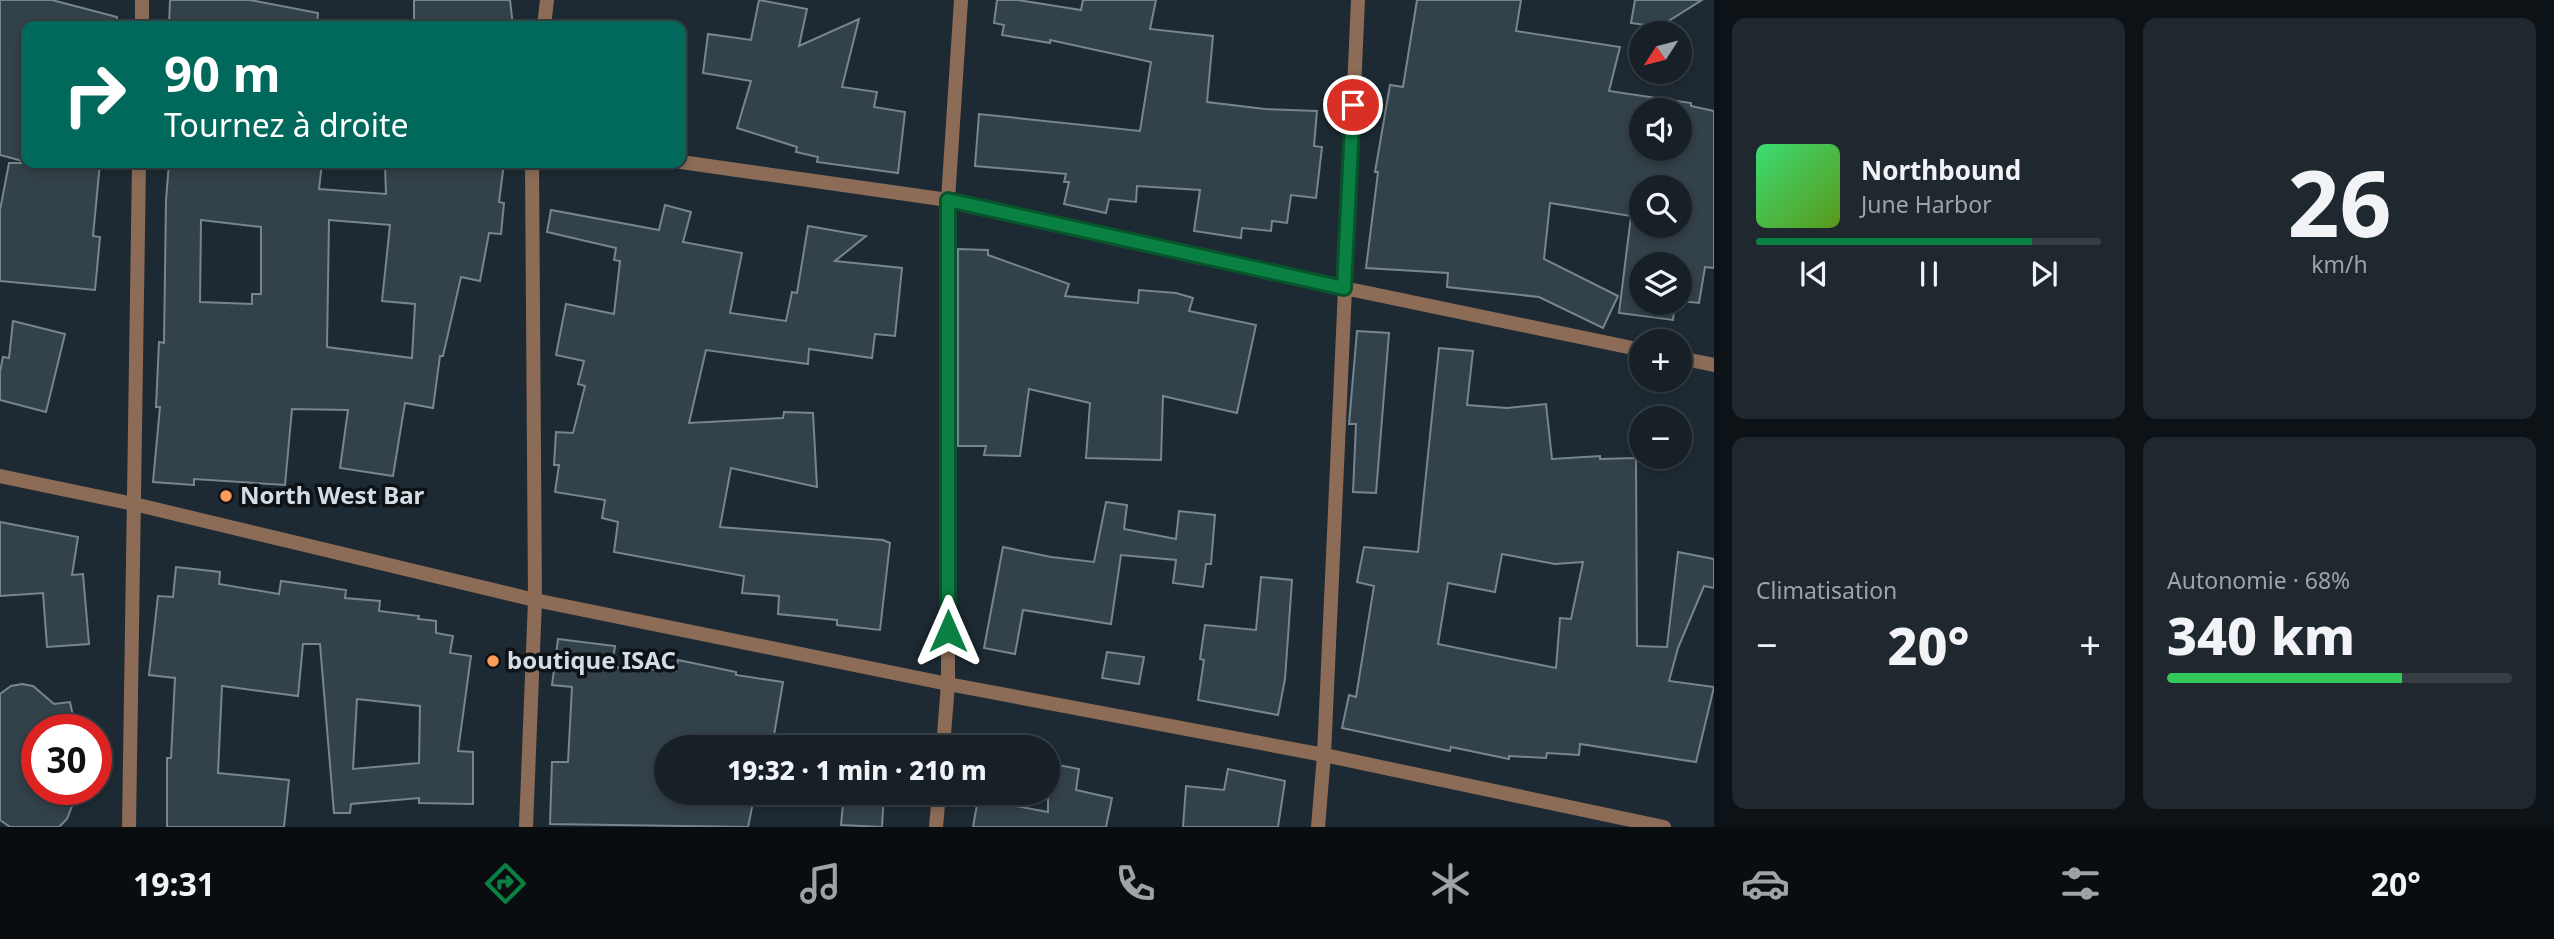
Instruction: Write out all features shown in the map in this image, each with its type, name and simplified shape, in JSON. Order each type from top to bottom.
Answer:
[{"type":"street","points":[[142,0],[142,21]]},
{"type":"street","points":[[545,21],[547,0]]},
{"type":"street","points":[[944,735],[948,684],[948,200],[961,0]]},
{"type":"street","points":[[1318,827],[1324,755],[1358,0]]},
{"type":"street","points":[[686,163],[948,200],[1344,288],[1629,347]]},
{"type":"street","points":[[129,827],[139,168]]},
{"type":"street","points":[[526,827],[535,600],[532,168]]},
{"type":"street","points":[[1692,360],[1714,365]]},
{"type":"street","points":[[0,476],[134,504],[535,600],[948,684],[1324,755],[1664,827]]},
{"type":"street","points":[[936,827],[938,805]]},
{"type":"building","points":[[0,0],[52,0],[117,17],[117,21],[21,21],[21,161],[0,155]]},
{"type":"building","points":[[170,0],[250,0],[318,13],[317,21],[169,21]]},
{"type":"building","points":[[414,0],[510,0],[512,21],[414,21]]},
{"type":"building","points":[[759,0],[807,9],[799,46],[859,19],[842,87],[877,92],[874,107],[905,112],[898,173],[817,162],[818,157],[796,152],[797,147],[737,128],[751,81],[703,73],[708,34],[751,40]]},
{"type":"building","points":[[997,0],[1018,0],[1081,10],[1083,0],[1156,0],[1150,29],[1213,36],[1207,102],[1265,109],[1317,111],[1314,146],[1322,147],[1316,198],[1291,195],[1287,223],[1272,221],[1271,231],[1242,228],[1241,238],[1194,231],[1200,190],[1137,186],[1136,202],[1109,199],[1106,213],[1064,204],[1069,182],[1064,182],[1066,174],[975,166],[979,114],[1140,131],[1151,62],[1050,40],[1050,43],[1002,35],[1004,25],[994,23]]},
{"type":"building","points":[[1417,0],[1521,0],[1516,31],[1620,47],[1609,91],[1657,98],[1629,98],[1629,161],[1692,161],[1692,106],[1714,111],[1714,268],[1705,267],[1699,303],[1692,302],[1692,252],[1629,252],[1629,314],[1619,313],[1629,232],[1629,238],[1692,238],[1692,175],[1629,175],[1629,216],[1550,203],[1544,259],[1618,296],[1603,328],[1539,297],[1447,287],[1448,273],[1366,268],[1378,172],[1375,172],[1390,85],[1403,87]]},
{"type":"building","points":[[1635,0],[1702,0],[1669,21],[1631,21]]},
{"type":"building","points":[[9,163],[21,163],[21,168],[100,168],[93,236],[100,237],[95,290],[0,281],[0,210]]},
{"type":"building","points":[[169,168],[321,168],[319,189],[386,194],[385,168],[503,168],[499,202],[504,203],[501,234],[489,233],[480,281],[461,277],[443,356],[440,356],[433,408],[405,403],[393,476],[340,468],[348,410],[292,409],[285,485],[194,479],[194,485],[153,482],[160,407],[156,407],[159,342],[164,343]],"holes":[[[201,220],[261,227],[261,294],[252,294],[252,304],[200,302]],[[329,220],[390,225],[382,301],[415,304],[412,358],[327,347]]]},
{"type":"building","points":[[665,205],[691,212],[683,242],[742,253],[730,313],[786,321],[792,292],[797,293],[808,226],[866,236],[835,261],[902,268],[895,336],[875,334],[872,358],[809,349],[808,364],[706,350],[689,423],[783,418],[784,412],[813,413],[817,487],[731,468],[720,527],[883,540],[890,543],[880,630],[837,625],[837,620],[778,614],[779,596],[742,593],[744,576],[614,552],[618,522],[602,518],[605,500],[555,492],[559,465],[554,465],[556,432],[573,433],[585,386],[578,384],[584,361],[556,355],[566,304],[614,314],[620,261],[614,260],[616,248],[547,232],[551,210],[659,230]]},
{"type":"building","points":[[958,249],[988,250],[988,255],[1069,284],[1065,296],[1138,303],[1139,290],[1176,293],[1193,298],[1189,311],[1256,325],[1237,413],[1163,396],[1161,460],[1086,458],[1090,403],[1029,389],[1020,456],[984,455],[986,446],[958,446]]},
{"type":"building","points":[[1634,315],[1674,315],[1673,320]]},
{"type":"building","points":[[13,321],[65,334],[46,412],[0,400],[0,372],[3,357],[9,358]]},
{"type":"building","points":[[1357,331],[1389,333],[1376,493],[1353,492],[1356,424],[1349,424]]},
{"type":"building","points":[[1439,348],[1473,351],[1467,405],[1507,408],[1546,404],[1552,459],[1600,456],[1600,459],[1629,458],[1629,469],[1636,469],[1637,646],[1667,647],[1678,552],[1714,559],[1714,588],[1704,586],[1678,648],[1669,681],[1714,687],[1696,762],[1580,744],[1579,755],[1547,753],[1546,758],[1509,756],[1509,759],[1451,747],[1450,751],[1342,728],[1349,695],[1356,697],[1374,586],[1357,582],[1364,547],[1418,552]],"holes":[[[1502,554],[1555,564],[1583,562],[1571,619],[1560,618],[1556,668],[1438,644],[1448,583],[1495,592]]]},
{"type":"building","points":[[1106,502],[1127,505],[1124,529],[1176,539],[1179,511],[1215,515],[1211,564],[1206,564],[1203,587],[1173,583],[1176,560],[1121,555],[1111,624],[1023,610],[1015,654],[984,648],[1003,547],[1094,562]]},
{"type":"building","points":[[0,522],[78,537],[72,575],[83,574],[89,644],[47,647],[43,593],[0,596]]},
{"type":"building","points":[[176,567],[220,572],[219,584],[279,594],[281,581],[346,590],[345,598],[380,601],[379,611],[436,621],[436,633],[453,636],[450,653],[471,656],[458,751],[473,752],[473,804],[419,803],[419,798],[351,804],[350,813],[334,813],[320,644],[303,644],[298,696],[222,686],[218,773],[289,780],[284,827],[167,827],[167,758],[171,758],[175,678],[149,675],[158,596],[173,597]],"holes":[[[357,699],[420,706],[419,763],[353,769]]]},
{"type":"building","points":[[1261,577],[1292,580],[1285,679],[1278,715],[1198,700],[1204,660],[1200,659],[1205,625],[1256,630]]},
{"type":"building","points":[[558,639],[615,646],[612,667],[676,671],[678,660],[736,672],[736,675],[783,682],[774,735],[654,735],[654,805],[753,805],[748,827],[550,824],[552,762],[568,762],[572,687],[552,685]]},
{"type":"building","points":[[1107,652],[1144,657],[1139,684],[1102,678]]},
{"type":"building","points":[[11,686],[33,686],[54,704],[70,702],[73,714],[21,714],[21,805],[72,805],[67,819],[59,827],[10,827],[0,820],[0,694]]},
{"type":"building","points":[[1060,765],[1079,769],[1076,790],[1112,798],[1106,827],[973,827],[977,805],[1010,805],[1048,812],[1048,805],[1060,805]]},
{"type":"building","points":[[1228,769],[1285,781],[1278,827],[1183,827],[1186,786],[1224,790]]},
{"type":"building","points":[[843,805],[883,805],[882,827],[841,825]]},
{"type":"place","name":"North West Bar","points":[[226,496]]},
{"type":"place","name":"boutique ISAC","points":[[493,661]]},
{"type":"route","points":[[948,631],[948,200],[1344,288],[1353,105]]}]
